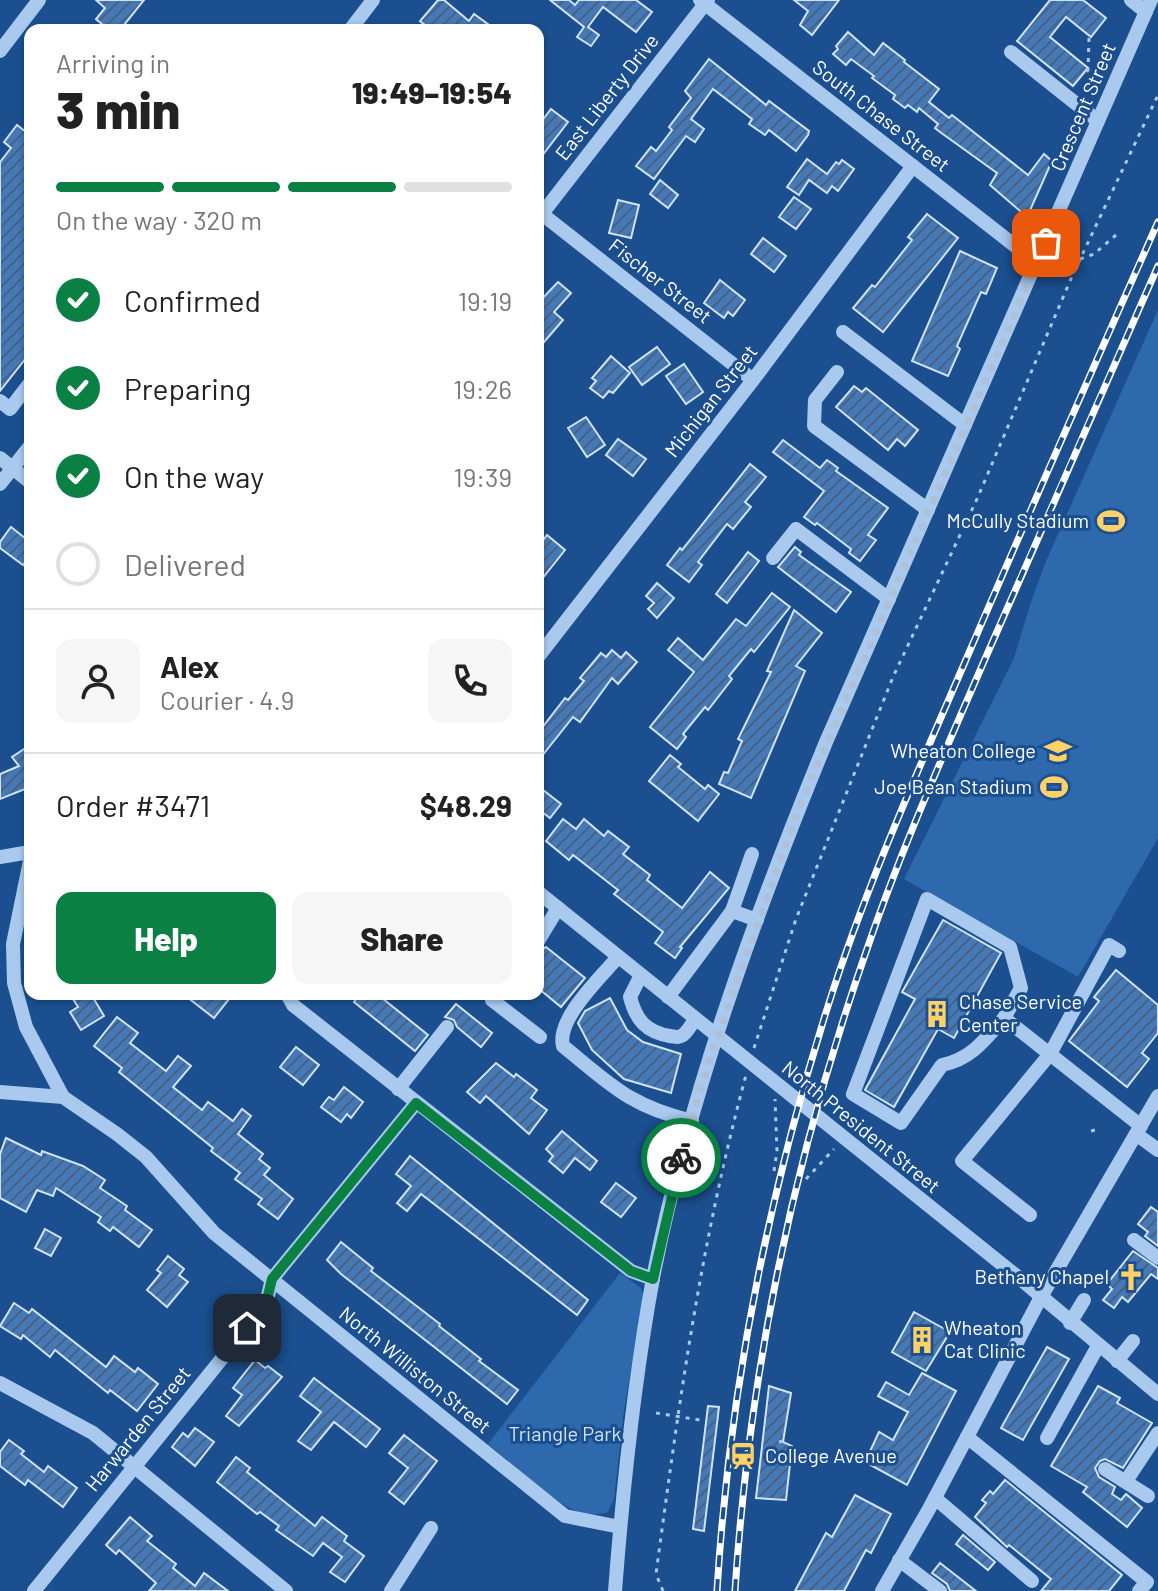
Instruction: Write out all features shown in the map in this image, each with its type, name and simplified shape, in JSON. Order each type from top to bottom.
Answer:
[{"type":"street","points":[[0,51],[39,0]]},
{"type":"street","points":[[355,24],[373,0]]},
{"type":"street","points":[[1131,0],[1148,6]]},
{"type":"street","name":"South Chase Street","points":[[704,1],[1037,263]]},
{"type":"street","name":"East Liberty Drive","points":[[544,211],[704,1]]},
{"type":"street","name":"Crescent Street","points":[[615,1591],[620,1527],[653,1279],[692,1121],[717,1037],[801,803],[1148,6]]},
{"type":"street","points":[[1011,52],[1098,121]]},
{"type":"street","name":"Michigan Street","points":[[544,649],[753,380],[913,166]]},
{"type":"street","name":"Fischer Street","points":[[544,219],[753,380]]},
{"type":"street","points":[[843,332],[965,425]]},
{"type":"street","points":[[837,372],[815,400],[814,426],[928,510]]},
{"type":"street","points":[[0,401],[10,409],[24,391]]},
{"type":"street","points":[[0,484],[24,454]]},
{"type":"street","points":[[0,458],[24,477]]},
{"type":"street","points":[[773,558],[796,529],[889,599]]},
{"type":"street","points":[[0,857],[24,853]]},
{"type":"street","points":[[668,997],[732,911],[752,854]]},
{"type":"street","points":[[24,890],[13,944],[14,983],[26,1027],[63,1097]]},
{"type":"street","name":"North President Street","points":[[544,897],[1158,1394]]},
{"type":"street","points":[[927,899],[1010,947],[1021,988],[1004,1018],[972,1054],[942,1065],[901,1123],[853,1094],[927,899]]},
{"type":"street","points":[[544,931],[558,908]]},
{"type":"street","points":[[732,911],[757,920]]},
{"type":"street","points":[[1030,1215],[962,1161],[1050,1054],[1109,945],[1119,951]]},
{"type":"street","points":[[618,957],[580,1000],[561,1033],[563,1046],[622,1095],[659,1112],[692,1121]]},
{"type":"street","points":[[641,975],[630,997],[636,1016],[646,1028],[678,1037],[685,1034],[695,1019]]},
{"type":"street","points":[[290,1000],[398,1089],[631,1271],[653,1279]]},
{"type":"street","points":[[492,1000],[540,1037]]},
{"type":"street","points":[[1004,1018],[1050,1054],[1158,1150]]},
{"type":"street","points":[[398,1089],[447,1027]]},
{"type":"street","points":[[0,1092],[63,1097]]},
{"type":"street","points":[[882,1591],[1041,1297],[1158,1096]]},
{"type":"street","name":"North Williston Street","points":[[63,1097],[146,1157],[214,1233],[565,1516],[620,1527]]},
{"type":"street","name":"Harwarden Street","points":[[34,1591],[266,1304],[272,1279],[416,1103]]},
{"type":"street","points":[[1134,1240],[1158,1258]]},
{"type":"street","points":[[1070,1323],[1084,1300]]},
{"type":"street","points":[[1117,1361],[1133,1341]]},
{"type":"street","points":[[1047,1438],[1098,1346]]},
{"type":"street","points":[[0,1383],[93,1433],[286,1591]]},
{"type":"street","points":[[1126,1481],[1158,1433]]},
{"type":"street","points":[[967,1437],[1147,1582],[1139,1591]]},
{"type":"street","points":[[1105,1469],[1148,1496]]},
{"type":"street","points":[[935,1498],[1032,1581]]},
{"type":"street","points":[[391,1591],[431,1528]]},
{"type":"street","points":[[899,1560],[940,1591]]},
{"type":"path","points":[[1089,38],[1088,71],[1095,76]]},
{"type":"path","points":[[756,1041],[796,919],[893,677],[977,499],[1080,259],[1158,95]]},
{"type":"path","points":[[1080,259],[1094,254],[1116,235]]},
{"type":"path","points":[[663,1591],[656,1574],[677,1416],[706,1241],[725,1150],[745,1081]]},
{"type":"path","points":[[774,1171],[776,1106]]},
{"type":"path","points":[[1091,1131],[1099,1129]]},
{"type":"path","points":[[806,1179],[831,1151]]},
{"type":"path","points":[[656,1413],[706,1421]]},
{"type":"path","points":[[779,1442],[787,1440]]},
{"type":"green space","name":"Joe Bean Stadium","points":[[1158,310],[1158,838],[1078,977],[904,879],[1014,658],[1046,561]]},
{"type":"green space","name":"Triangle Park","points":[[620,1273],[641,1288],[643,1296],[623,1417],[614,1499],[608,1512],[588,1514],[556,1499],[488,1444]]},
{"type":"building","points":[[96,0],[144,0],[125,24],[102,24],[96,19],[105,8]]},
{"type":"building","points":[[438,0],[444,0],[469,21],[474,14],[488,24],[424,24],[420,21]]},
{"type":"building","points":[[550,0],[569,0],[575,5],[579,0],[636,0],[652,12],[636,32],[603,7],[588,27],[599,35],[591,46],[577,37],[584,27]]},
{"type":"building","points":[[794,0],[839,0],[812,35],[800,25],[808,11]]},
{"type":"building","points":[[1050,0],[1083,0],[1106,18],[1091,37],[1066,17],[1050,37],[1088,68],[1073,86],[1017,41]]},
{"type":"building","points":[[848,32],[874,55],[883,43],[905,60],[939,89],[929,102],[949,118],[952,115],[1028,175],[1044,154],[1052,161],[1027,217],[990,185],[997,173],[935,128],[938,124],[919,108],[917,112],[908,105],[905,108],[893,99],[895,95],[872,78],[874,76],[851,59],[846,65],[833,54]]},
{"type":"building","points":[[709,59],[766,105],[769,101],[809,131],[808,135],[796,151],[769,130],[765,135],[749,124],[752,119],[713,89],[691,119],[704,129],[695,142],[686,136],[654,179],[636,166],[651,147],[656,151],[672,130],[669,127],[691,98],[685,91]]},
{"type":"building","points":[[551,109],[568,122],[544,153],[544,118]]},
{"type":"building","points":[[17,125],[24,130],[24,361],[0,391],[0,162],[11,148],[4,142]]},
{"type":"building","points":[[807,159],[827,174],[836,162],[839,164],[842,160],[854,169],[838,191],[832,186],[827,193],[809,180],[799,195],[787,187]]},
{"type":"building","points":[[660,180],[678,195],[668,208],[650,194]]},
{"type":"building","points":[[794,197],[811,209],[796,229],[779,217]]},
{"type":"building","points":[[618,200],[639,205],[631,238],[609,233]]},
{"type":"building","points":[[927,214],[958,238],[883,332],[853,308],[872,285],[875,287],[912,240],[908,237]]},
{"type":"building","points":[[763,238],[786,256],[774,272],[751,254]]},
{"type":"building","points":[[960,251],[997,268],[986,294],[981,292],[957,346],[960,349],[948,376],[912,361]]},
{"type":"building","points":[[720,280],[745,300],[733,316],[728,312],[724,318],[704,303]]},
{"type":"building","points":[[558,282],[571,293],[554,312],[563,320],[544,342],[544,297]]},
{"type":"building","points":[[657,347],[670,364],[642,385],[629,367]]},
{"type":"building","points":[[611,356],[630,373],[613,393],[609,391],[603,398],[590,388],[596,381],[592,378]]},
{"type":"building","points":[[684,364],[703,392],[686,404],[666,376]]},
{"type":"building","points":[[854,386],[862,392],[866,388],[918,430],[905,446],[897,439],[888,450],[836,407]]},
{"type":"building","points":[[586,417],[605,445],[587,457],[568,428]]},
{"type":"building","points":[[618,439],[646,459],[633,476],[606,455]]},
{"type":"building","points":[[783,440],[820,468],[827,460],[838,468],[836,471],[888,508],[868,535],[876,540],[860,561],[849,553],[851,549],[804,517],[824,491],[773,452]]},
{"type":"building","points":[[750,464],[766,477],[745,502],[751,507],[733,529],[727,524],[698,562],[702,565],[689,582],[667,565]]},
{"type":"building","points":[[11,527],[24,537],[23,565],[0,548],[0,542]]},
{"type":"building","points":[[547,535],[565,550],[544,576],[544,539]]},
{"type":"building","points":[[795,547],[801,552],[799,555],[851,592],[836,612],[778,567]]},
{"type":"building","points":[[748,552],[759,561],[727,603],[716,594]]},
{"type":"building","points":[[657,583],[674,598],[657,618],[648,609],[654,603],[646,596]]},
{"type":"building","points":[[772,593],[790,607],[754,652],[751,649],[729,676],[732,679],[708,710],[705,707],[683,734],[686,737],[677,749],[650,727],[694,672],[668,650],[678,638],[703,660],[736,619],[746,626]]},
{"type":"building","points":[[794,610],[822,633],[796,666],[805,671],[751,798],[719,784],[724,772],[728,773],[742,741],[738,739],[771,672],[767,671]]},
{"type":"building","points":[[612,650],[621,658],[626,652],[637,662],[618,684],[612,678],[580,722],[573,717],[544,753],[544,725],[565,698],[568,700],[584,681],[580,678],[601,653],[606,657]]},
{"type":"building","points":[[24,749],[24,789],[0,799],[0,774],[19,766],[12,757]]},
{"type":"building","points":[[670,755],[681,764],[678,767],[705,789],[708,785],[719,794],[698,821],[649,781]]},
{"type":"building","points":[[544,791],[561,804],[550,818],[544,814]]},
{"type":"building","points":[[563,819],[576,829],[584,819],[604,836],[608,831],[629,847],[623,854],[650,875],[647,880],[682,908],[710,872],[729,888],[680,947],[675,958],[655,943],[663,932],[614,894],[618,890],[573,855],[569,860],[546,841]]},
{"type":"building","name":"Chase Service Center","points":[[943,920],[1001,953],[954,1038],[938,1029],[894,1107],[865,1090],[915,999],[902,992]]},
{"type":"building","points":[[544,948],[585,978],[561,1007],[544,993]]},
{"type":"building","points":[[1116,970],[1158,1005],[1158,1033],[1142,1053],[1149,1059],[1127,1087],[1069,1041],[1099,1001],[1094,997]]},
{"type":"building","points":[[610,998],[627,1030],[643,1042],[681,1054],[671,1093],[624,1079],[592,1050],[578,1023],[585,1011]]},
{"type":"building","points":[[74,1000],[95,1000],[104,1016],[81,1030],[70,1012],[78,1007]]},
{"type":"building","points":[[191,1000],[228,1000],[214,1018]]},
{"type":"building","points":[[384,1000],[428,1035],[415,1051],[354,1002]]},
{"type":"building","points":[[456,1004],[492,1033],[481,1047],[457,1027],[454,1020],[445,1017]]},
{"type":"building","points":[[117,1017],[138,1033],[130,1043],[166,1071],[178,1056],[191,1066],[173,1087],[202,1110],[208,1102],[233,1121],[242,1109],[251,1116],[238,1134],[263,1154],[259,1159],[270,1168],[264,1175],[293,1199],[278,1219],[258,1204],[262,1199],[235,1179],[240,1173],[119,1072],[122,1068],[94,1046]]},
{"type":"building","points":[[296,1047],[319,1065],[303,1085],[280,1067]]},
{"type":"building","points":[[496,1063],[537,1090],[531,1098],[547,1110],[529,1134],[486,1096],[480,1103],[467,1092]]},
{"type":"building","points":[[344,1087],[363,1102],[351,1118],[347,1114],[341,1122],[321,1107],[329,1097],[334,1100]]},
{"type":"building","points":[[562,1131],[597,1161],[590,1170],[575,1158],[563,1173],[549,1161],[553,1156],[546,1149]]},
{"type":"building","points":[[6,1138],[41,1155],[42,1151],[83,1166],[105,1180],[100,1188],[127,1206],[125,1210],[152,1230],[139,1247],[113,1227],[110,1231],[98,1222],[101,1217],[56,1188],[53,1196],[37,1190],[26,1212],[0,1198],[0,1154]]},
{"type":"building","points":[[410,1156],[588,1300],[577,1315],[421,1194],[407,1211],[397,1203],[411,1186],[396,1174]]},
{"type":"building","points":[[616,1183],[636,1198],[621,1217],[601,1202]]},
{"type":"building","points":[[1151,1207],[1158,1212],[1158,1246],[1145,1236],[1148,1232],[1138,1224]]},
{"type":"building","points":[[45,1229],[61,1238],[51,1256],[35,1248]]},
{"type":"building","points":[[341,1242],[373,1268],[371,1271],[518,1390],[507,1404],[341,1274],[327,1260]]},
{"type":"building","name":"Bethany Chapel","points":[[1133,1251],[1158,1268],[1158,1279],[1151,1274],[1128,1302],[1122,1297],[1114,1308],[1103,1300],[1112,1289],[1107,1284]]},
{"type":"building","points":[[168,1256],[184,1269],[179,1275],[188,1282],[167,1307],[147,1290],[161,1273],[157,1270]]},
{"type":"building","points":[[14,1303],[29,1313],[32,1309],[106,1367],[114,1356],[135,1372],[138,1368],[158,1384],[137,1411],[110,1390],[108,1393],[55,1350],[50,1357],[23,1335],[21,1339],[0,1326]]},
{"type":"building","name":"Wheaton Cat Clinic","points":[[914,1312],[950,1332],[926,1371],[892,1352]]},
{"type":"building","points":[[1047,1347],[1069,1359],[1023,1440],[1001,1428]]},
{"type":"building","points":[[255,1360],[282,1377],[239,1426],[226,1416],[242,1395],[233,1388]]},
{"type":"building","points":[[922,1373],[956,1391],[907,1485],[865,1462],[879,1432],[893,1440],[908,1412],[878,1396],[886,1382],[909,1395]]},
{"type":"building","points":[[314,1378],[380,1429],[366,1447],[334,1422],[311,1450],[298,1441],[321,1412],[300,1396]]},
{"type":"building","points":[[769,1386],[791,1393],[783,1442],[792,1446],[786,1500],[756,1498]]},
{"type":"building","points":[[1098,1386],[1120,1398],[1117,1403],[1152,1423],[1123,1468],[1105,1459],[1095,1468],[1099,1477],[1115,1487],[1112,1494],[1121,1500],[1126,1494],[1142,1508],[1127,1527],[1083,1492],[1087,1487],[1051,1466]]},
{"type":"building","points":[[708,1406],[719,1407],[704,1531],[693,1529]]},
{"type":"building","points":[[195,1428],[214,1442],[195,1466],[172,1447],[183,1433],[188,1437]]},
{"type":"building","points":[[404,1435],[437,1461],[404,1504],[389,1492],[408,1468],[389,1453]]},
{"type":"building","points":[[9,1440],[44,1472],[48,1466],[77,1488],[63,1507],[28,1480],[25,1485],[0,1466],[0,1452]]},
{"type":"building","points":[[236,1457],[250,1468],[247,1472],[315,1526],[322,1517],[347,1536],[344,1541],[364,1556],[345,1582],[330,1572],[342,1557],[323,1543],[313,1556],[276,1530],[279,1526],[260,1512],[257,1514],[217,1482]]},
{"type":"building","points":[[1005,1480],[1122,1575],[1109,1591],[1041,1591],[1051,1579],[1009,1545],[1007,1547],[975,1517],[986,1503],[982,1500],[990,1491],[993,1494]]},
{"type":"building","points":[[855,1495],[891,1514],[871,1553],[866,1550],[844,1591],[795,1591],[826,1533],[832,1537]]},
{"type":"building","points":[[130,1517],[152,1536],[147,1541],[176,1564],[173,1568],[195,1586],[204,1573],[228,1591],[149,1591],[156,1583],[119,1550],[116,1554],[106,1545]]},
{"type":"building","points":[[963,1535],[995,1562],[988,1570],[956,1544]]},
{"type":"building","points":[[940,1563],[976,1591],[950,1591],[947,1584],[932,1573]]},
{"type":"railway","points":[[717,1591],[731,1443],[754,1295],[787,1149],[828,1006],[859,917],[912,785],[1158,222]]},
{"type":"railway","points":[[735,1591],[751,1428],[779,1267],[817,1108],[840,1029],[922,804],[1158,266]]},
{"type":"way so far","points":[[681,1158],[740,968],[801,803],[1046,243]]},
{"type":"place","name":"McCully Stadium","points":[[1111,521]]},
{"type":"place","name":"Wheaton College","points":[[1058,751]]},
{"type":"place","name":"Joe Bean Stadium","points":[[1054,787]]},
{"type":"place","name":"Chase Service Center","points":[[937,1014]]},
{"type":"place","name":"Bethany Chapel","points":[[1131,1277]]},
{"type":"place","name":"Wheaton Cat Clinic","points":[[922,1340]]},
{"type":"place","name":"College Avenue","points":[[743,1456]]},
{"type":"route","points":[[247,1328],[266,1304],[272,1279],[416,1103],[631,1271],[653,1279],[681,1158]]}]
